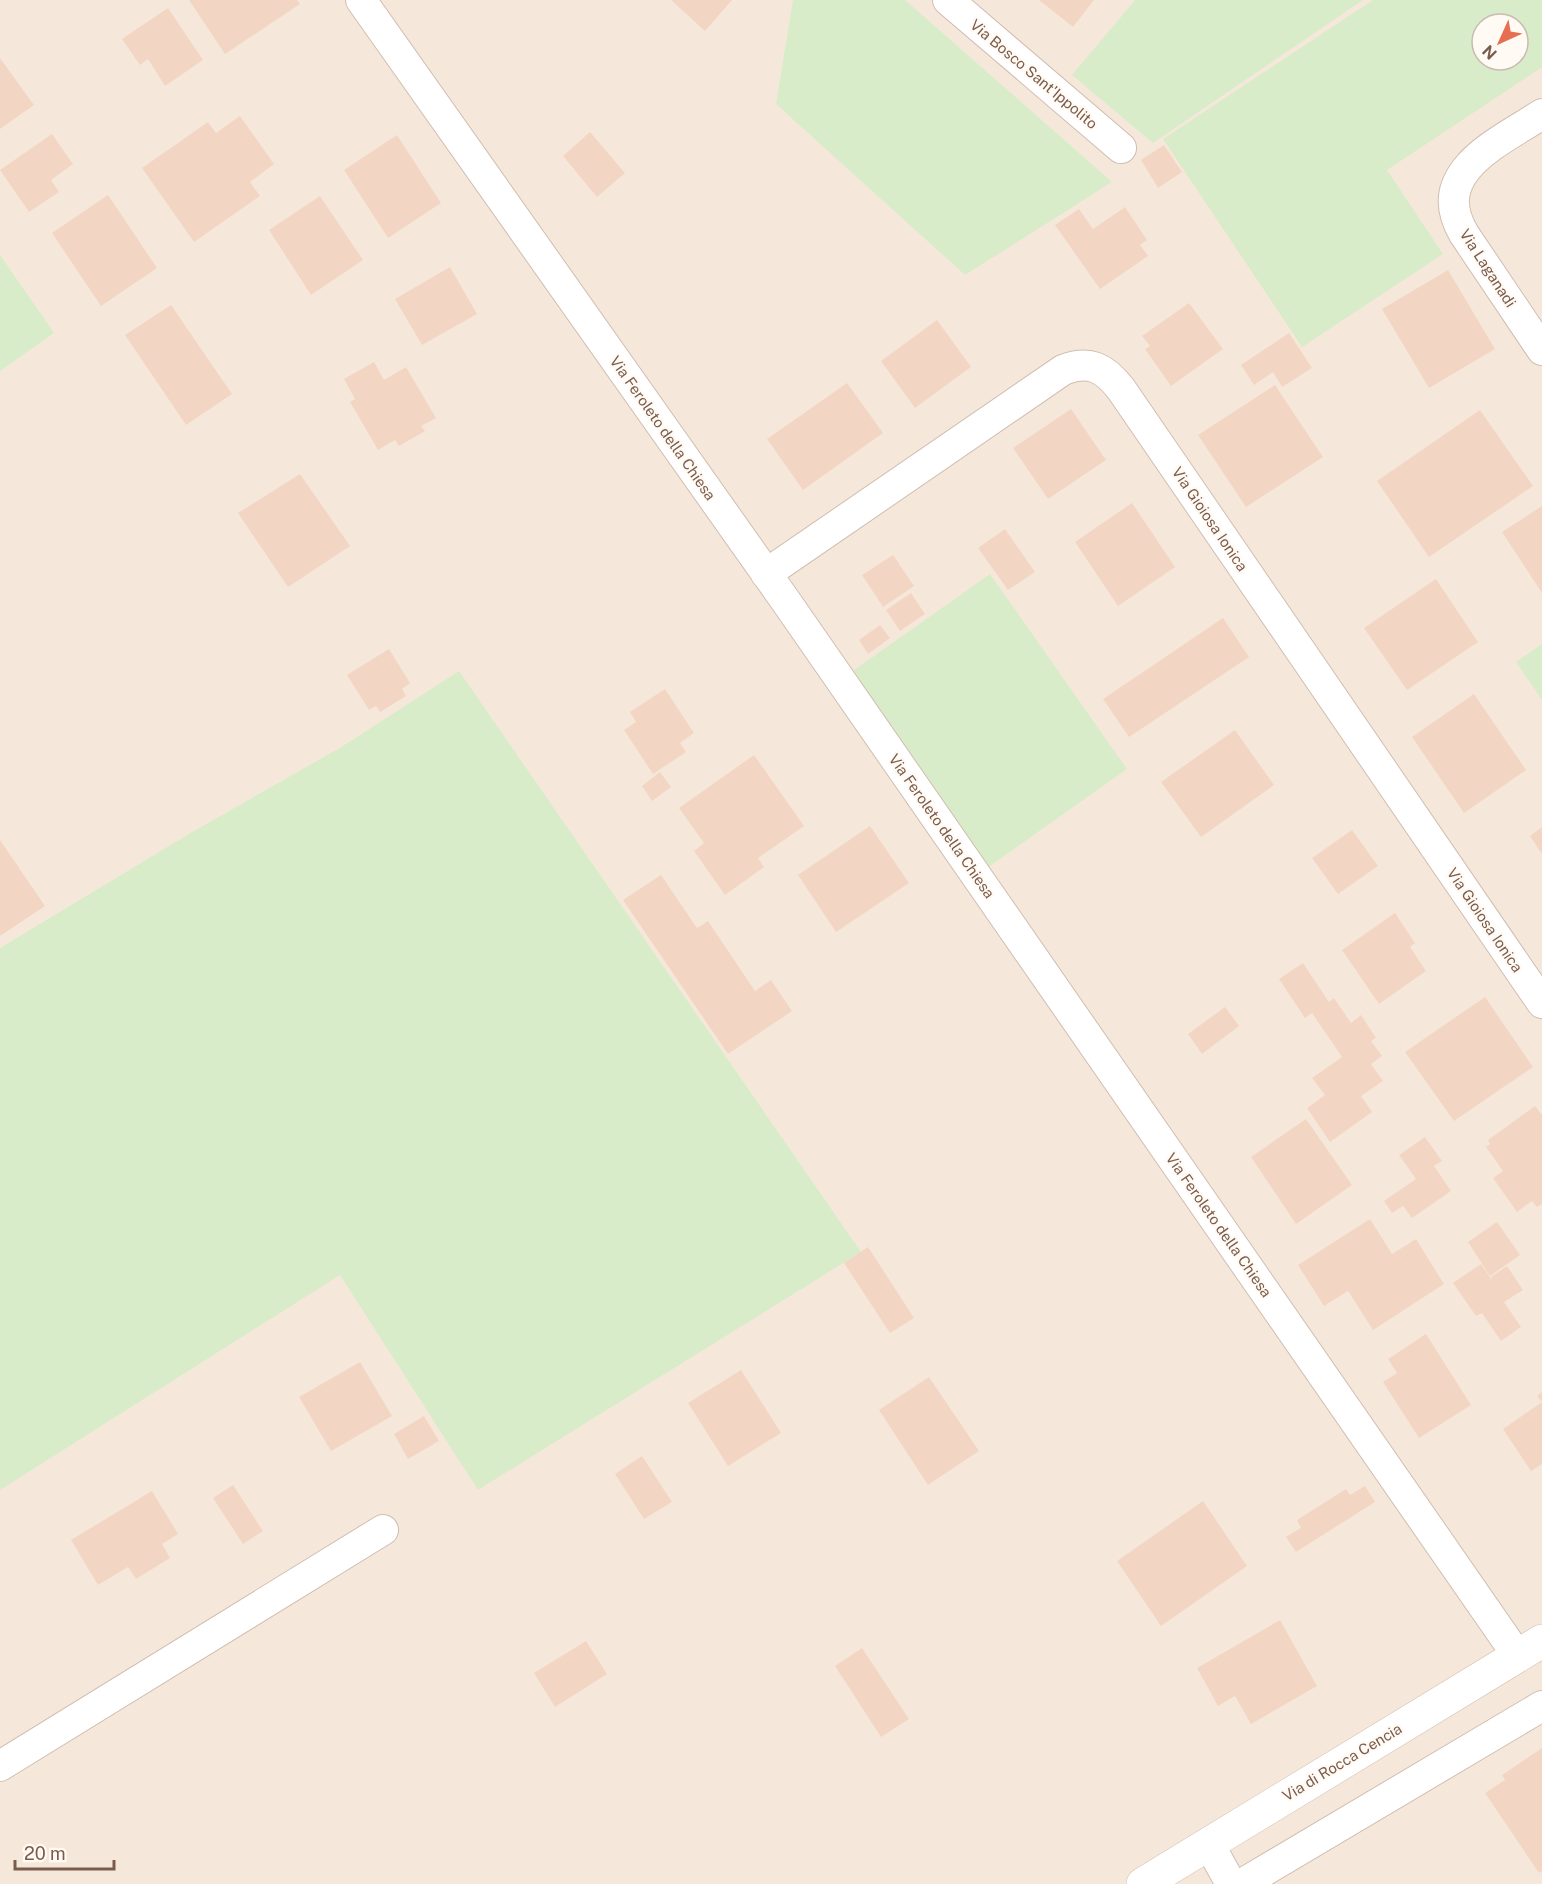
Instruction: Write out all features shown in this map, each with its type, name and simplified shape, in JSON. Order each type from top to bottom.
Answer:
[{"type":"main road","name":"Via di Rocca Cencia","points":[[1143,1884],[1534,1649]]},
{"type":"street","name":"Via Feroleto della Chiesa","points":[[361,0],[766,574],[1534,1649]]},
{"type":"street","name":"Via Bosco Sant'Ippolito","points":[[948,0],[1121,148]]},
{"type":"street","name":"Via Laganadi","points":[[1542,114],[1484,152],[1470,164],[1457,182],[1454,206],[1464,234],[1542,350]]},
{"type":"street","name":"Via Gioiosa Ionica","points":[[766,574],[1062,370],[1082,364],[1100,369],[1121,389],[1542,1003]]},
{"type":"street","points":[[0,1766],[383,1530]]},
{"type":"street","points":[[1242,1884],[1542,1706]]},
{"type":"street","points":[[1209,1844],[1231,1884]]},
{"type":"shaded area","points":[[0,0],[1542,0],[1542,1884],[0,1884]]},
{"type":"green space","points":[[793,0],[905,0],[1112,182],[965,275],[776,104]]},
{"type":"green space","points":[[1135,0],[1363,0],[1153,143],[1072,75]]},
{"type":"green space","points":[[1373,0],[1542,0],[1542,67],[1387,170],[1443,254],[1302,347],[1163,139]]},
{"type":"green space","points":[[0,255],[54,333],[0,371]]},
{"type":"green space","points":[[990,574],[1127,769],[987,868],[850,673]]},
{"type":"green space","points":[[1542,644],[1542,700],[1516,662]]},
{"type":"green space","points":[[459,671],[861,1252],[478,1490],[340,1275],[0,1490],[0,948],[194,831],[343,746]]},
{"type":"building","points":[[189,0],[297,0],[300,4],[225,54]]},
{"type":"building","points":[[671,0],[732,0],[705,31]]},
{"type":"building","points":[[1039,0],[1094,0],[1073,27]]},
{"type":"building","points":[[168,8],[203,60],[165,86],[148,59],[140,65],[122,39]]},
{"type":"building","points":[[0,58],[34,105],[0,129]]},
{"type":"building","points":[[240,116],[274,164],[250,182],[260,196],[194,242],[142,168],[208,122],[216,133]]},
{"type":"building","points":[[590,132],[625,173],[597,197],[563,156]]},
{"type":"building","points":[[52,134],[73,164],[51,180],[59,192],[29,212],[0,170]]},
{"type":"building","points":[[397,135],[441,203],[388,238],[344,170]]},
{"type":"building","points":[[1164,145],[1182,172],[1158,188],[1141,160]]},
{"type":"building","points":[[108,195],[157,268],[101,306],[52,233]]},
{"type":"building","points":[[320,196],[363,260],[311,295],[269,230]]},
{"type":"building","points":[[1125,207],[1147,240],[1140,245],[1148,256],[1100,289],[1055,225],[1079,209],[1093,229]]},
{"type":"building","points":[[450,267],[477,314],[422,345],[395,299]]},
{"type":"building","points":[[1448,270],[1495,349],[1429,388],[1382,309]]},
{"type":"building","points":[[1189,303],[1223,349],[1171,386],[1145,349],[1150,346],[1142,336]]},
{"type":"building","points":[[171,305],[232,394],[186,425],[125,335]]},
{"type":"building","points":[[937,320],[971,367],[915,408],[881,361]]},
{"type":"building","points":[[1289,333],[1312,368],[1282,387],[1273,372],[1254,385],[1241,365]]},
{"type":"building","points":[[374,362],[384,380],[406,367],[436,418],[421,426],[425,431],[399,446],[395,440],[378,450],[350,402],[355,399],[344,379]]},
{"type":"building","points":[[847,383],[883,433],[803,490],[767,439]]},
{"type":"building","points":[[1275,385],[1323,457],[1246,507],[1198,435]]},
{"type":"building","points":[[1071,409],[1106,460],[1048,499],[1013,448]]},
{"type":"building","points":[[1480,410],[1533,486],[1429,557],[1377,481]]},
{"type":"building","points":[[300,474],[350,546],[288,587],[238,513]]},
{"type":"building","points":[[1132,503],[1175,567],[1118,606],[1075,542]]},
{"type":"building","points":[[1542,506],[1542,593],[1502,532]]},
{"type":"building","points":[[1005,529],[1035,572],[1008,590],[978,548]]},
{"type":"building","points":[[893,555],[914,586],[883,607],[862,575]]},
{"type":"building","points":[[1436,579],[1478,642],[1407,690],[1364,628]]},
{"type":"building","points":[[911,593],[925,614],[900,631],[886,610]]},
{"type":"building","points":[[1223,618],[1249,657],[1129,737],[1103,699]]},
{"type":"building","points":[[880,625],[890,638],[868,654],[859,640]]},
{"type":"building","points":[[389,649],[410,683],[402,689],[406,696],[380,712],[376,706],[369,710],[347,675]]},
{"type":"building","points":[[665,689],[694,733],[680,743],[686,752],[653,774],[624,730],[636,722],[630,712]]},
{"type":"building","points":[[1474,694],[1526,770],[1464,813],[1412,737]]},
{"type":"building","points":[[1235,730],[1274,785],[1201,837],[1161,782]]},
{"type":"building","points":[[754,755],[804,826],[758,858],[764,867],[725,895],[694,851],[704,843],[679,808]]},
{"type":"building","points":[[660,772],[671,787],[652,801],[642,786]]},
{"type":"building","points":[[870,826],[909,883],[836,932],[798,875]]},
{"type":"building","points":[[1542,827],[1542,854],[1530,836]]},
{"type":"building","points":[[1352,830],[1378,866],[1338,894],[1312,858]]},
{"type":"building","points":[[0,840],[45,906],[0,936]]},
{"type":"building","points":[[661,875],[697,928],[708,921],[755,991],[771,980],[792,1011],[728,1054],[623,900]]},
{"type":"building","points":[[1395,913],[1415,943],[1410,947],[1426,971],[1379,1004],[1342,950]]},
{"type":"building","points":[[1303,963],[1329,1002],[1334,998],[1351,1023],[1361,1015],[1376,1038],[1371,1041],[1382,1056],[1371,1064],[1383,1081],[1361,1096],[1372,1112],[1330,1142],[1307,1108],[1325,1095],[1312,1078],[1342,1057],[1312,1013],[1305,1018],[1279,979]]},
{"type":"building","points":[[1485,997],[1533,1067],[1454,1121],[1405,1052]]},
{"type":"building","points":[[1225,1007],[1239,1026],[1202,1054],[1188,1034]]},
{"type":"building","points":[[1535,1106],[1542,1115],[1542,1204],[1537,1207],[1532,1201],[1517,1212],[1493,1178],[1503,1171],[1486,1147],[1490,1144],[1488,1140]]},
{"type":"building","points":[[1306,1119],[1352,1185],[1296,1224],[1251,1157]]},
{"type":"building","points":[[1425,1137],[1442,1161],[1434,1166],[1451,1191],[1412,1218],[1403,1206],[1392,1213],[1384,1201],[1416,1179],[1399,1155]]},
{"type":"building","points":[[1370,1219],[1392,1254],[1416,1239],[1444,1284],[1373,1330],[1348,1291],[1324,1306],[1298,1265]]},
{"type":"building","points":[[1497,1222],[1520,1255],[1490,1276],[1468,1242]]},
{"type":"building","points":[[868,1247],[914,1318],[890,1333],[844,1263]]},
{"type":"building","points":[[1481,1264],[1492,1280],[1491,1277],[1507,1266],[1523,1290],[1504,1302],[1521,1327],[1501,1341],[1482,1313],[1476,1316],[1453,1283]]},
{"type":"building","points":[[1426,1334],[1471,1405],[1419,1438],[1383,1382],[1397,1373],[1388,1359]]},
{"type":"building","points":[[360,1362],[392,1416],[331,1451],[299,1397]]},
{"type":"building","points":[[741,1370],[781,1433],[728,1466],[688,1403]]},
{"type":"building","points":[[929,1377],[979,1451],[928,1485],[879,1410]]},
{"type":"building","points":[[1542,1392],[1542,1402],[1537,1396]]},
{"type":"building","points":[[1542,1402],[1542,1464],[1531,1471],[1503,1429]]},
{"type":"building","points":[[424,1416],[439,1441],[408,1459],[394,1434]]},
{"type":"building","points":[[642,1456],[672,1502],[644,1519],[615,1474]]},
{"type":"building","points":[[233,1485],[263,1531],[243,1544],[213,1498]]},
{"type":"building","points":[[1365,1486],[1375,1502],[1296,1552],[1286,1537],[1301,1528],[1297,1520],[1346,1489],[1350,1495]]},
{"type":"building","points":[[152,1491],[178,1534],[162,1544],[170,1558],[136,1579],[128,1567],[98,1585],[71,1540]]},
{"type":"building","points":[[1203,1501],[1247,1566],[1161,1626],[1117,1561]]},
{"type":"building","points":[[1280,1620],[1317,1686],[1251,1724],[1235,1696],[1218,1706],[1197,1668]]},
{"type":"building","points":[[586,1641],[607,1674],[555,1707],[534,1673]]},
{"type":"building","points":[[862,1648],[909,1719],[881,1737],[835,1666]]},
{"type":"building","points":[[1542,1748],[1542,1871],[1539,1873],[1485,1793],[1505,1780],[1502,1775]]}]
